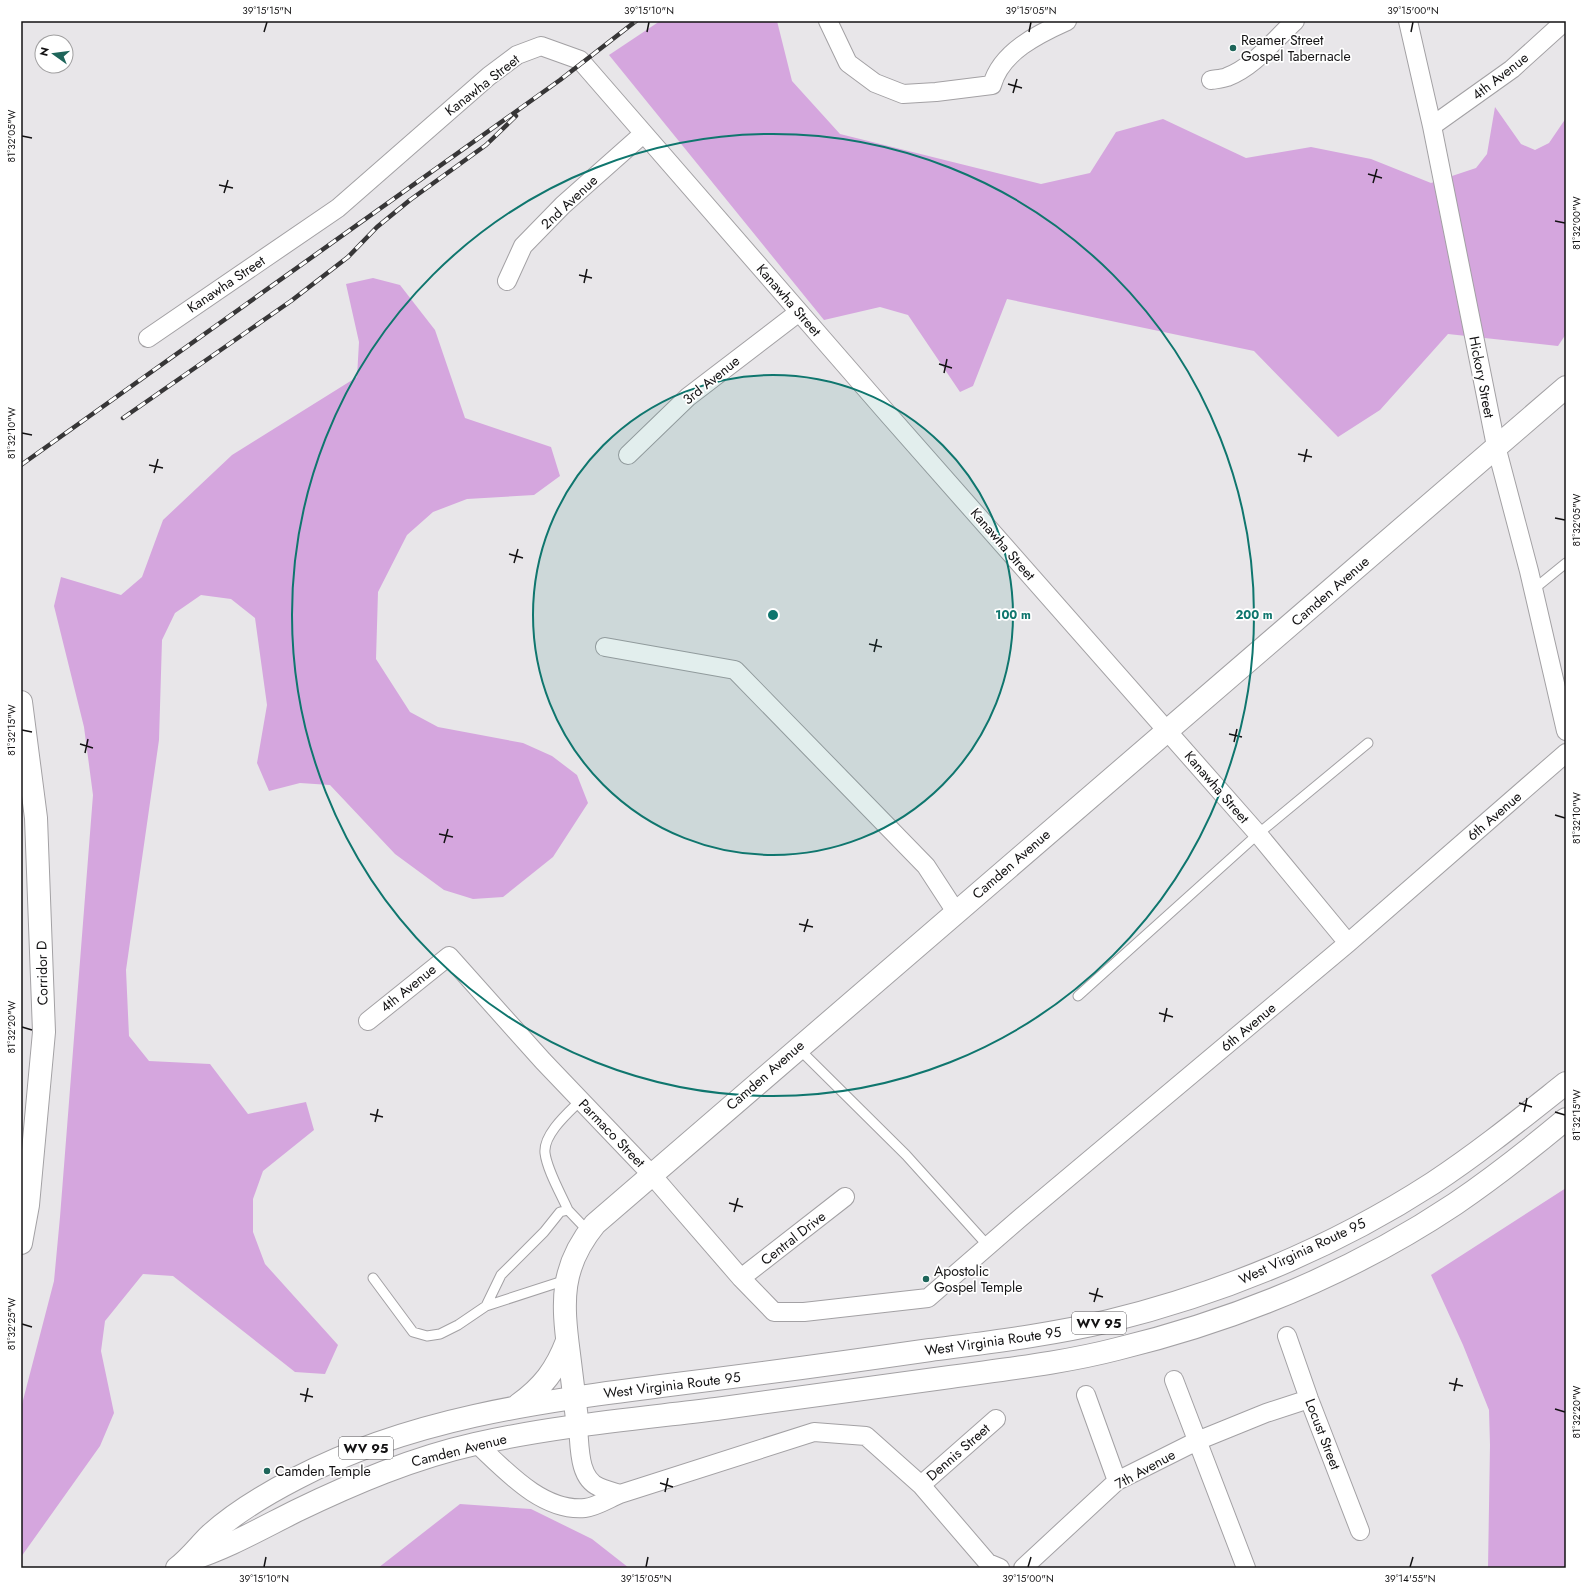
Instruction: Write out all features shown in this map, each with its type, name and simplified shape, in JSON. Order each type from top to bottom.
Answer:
[{"type":"main road","name":"Camden Avenue","points":[[181,1564],[220,1550],[322,1499],[391,1469],[419,1459],[476,1443],[578,1427],[564,1305],[566,1280],[572,1260],[588,1232],[606,1213],[1566,387]]},
{"type":"main road","name":"Corridor D","points":[[21,702],[36,818],[44,1032],[28,1205],[21,1243]]},
{"type":"main road","name":"West Virginia Route 95","points":[[575,1397],[1025,1337],[1103,1322],[1184,1300],[1242,1280],[1291,1259],[1385,1212],[1463,1162],[1566,1083]]},
{"type":"main road","name":"West Virginia Route 95","points":[[578,1427],[1026,1366],[1113,1350],[1193,1328],[1270,1300],[1372,1253],[1426,1222],[1469,1194],[1499,1173],[1566,1119]]},
{"type":"main road","points":[[514,1407],[540,1388],[553,1371],[567,1341]]},
{"type":"main road","name":"Camden Avenue","points":[[181,1564],[209,1536],[248,1506],[321,1466],[373,1445],[461,1417],[575,1397]]},
{"type":"street","points":[[828,21],[848,63],[875,83],[903,94],[936,92],[992,85],[995,73],[1001,65],[1034,37],[1067,21]]},
{"type":"street","points":[[1211,80],[1226,78],[1257,58],[1295,21]]},
{"type":"street","name":"Hickory Street","points":[[1408,21],[1432,126],[1496,446],[1534,589],[1566,731]]},
{"type":"street","name":"4th Avenue","points":[[1432,126],[1512,69],[1565,21]]},
{"type":"street","name":"Kanawha Street","points":[[148,338],[338,208],[516,55],[541,46],[580,60],[643,134],[1258,834],[1348,943]]},
{"type":"street","name":"2nd Avenue","points":[[507,281],[523,246],[563,205],[643,134]]},
{"type":"street","name":"3rd Avenue","points":[[628,455],[688,397],[799,312]]},
{"type":"street","points":[[605,647],[735,670],[926,866],[956,912]]},
{"type":"street","name":"6th Avenue","points":[[774,1312],[804,1312],[928,1298],[989,1247],[1019,1219],[1348,943],[1566,753]]},
{"type":"street","name":"4th Avenue","points":[[368,1021],[448,956]]},
{"type":"street","name":"Parmaco Street","points":[[448,956],[651,1174],[741,1278],[774,1312]]},
{"type":"street","name":"Central Drive","points":[[741,1278],[845,1197]]},
{"type":"street","name":"Locust Street","points":[[1288,1336],[1309,1399],[1360,1531]]},
{"type":"street","points":[[1174,1380],[1246,1568]]},
{"type":"street","points":[[1086,1395],[1117,1481]]},
{"type":"street","name":"7th Avenue","points":[[1023,1568],[1117,1481],[1197,1441],[1266,1413],[1309,1399]]},
{"type":"street","name":"Dennis Street","points":[[920,1485],[996,1419]]},
{"type":"street","points":[[578,1427],[584,1470],[590,1481],[598,1487],[620,1494]]},
{"type":"street","points":[[476,1443],[517,1482],[544,1499],[563,1505],[586,1508],[620,1494],[814,1432],[866,1436],[920,1485],[988,1563],[1000,1568]]},
{"type":"lane","points":[[1534,589],[1566,563]]},
{"type":"lane","points":[[1078,996],[1258,834],[1368,742]]},
{"type":"lane","points":[[798,1047],[906,1155],[989,1247]]},
{"type":"lane","points":[[581,1100],[558,1123],[549,1139],[545,1151],[559,1191],[568,1210],[588,1232]]},
{"type":"lane","points":[[486,1306],[500,1275],[544,1232],[560,1212],[568,1210]]},
{"type":"lane","points":[[373,1278],[413,1332],[427,1336],[440,1334],[458,1325],[486,1306],[566,1280]]},
{"type":"shaded area","points":[[660,21],[777,21],[792,81],[840,134],[1041,184],[1090,173],[1116,132],[1163,119],[1246,158],[1311,147],[1371,159],[1431,183],[1476,168],[1487,154],[1495,107],[1521,144],[1535,150],[1549,143],[1566,118],[1566,334],[1558,346],[1448,334],[1380,410],[1338,437],[1254,351],[1007,299],[973,386],[960,392],[908,315],[880,307],[824,320],[609,55]]},
{"type":"shaded area","points":[[373,278],[400,285],[435,330],[465,418],[551,447],[560,476],[534,495],[467,499],[433,512],[407,535],[378,592],[376,659],[410,712],[438,727],[523,743],[552,756],[577,775],[588,803],[553,857],[503,897],[473,899],[444,890],[395,854],[330,785],[300,783],[269,791],[257,763],[267,705],[255,618],[231,599],[201,595],[175,613],[162,640],[159,740],[126,970],[129,1036],[149,1061],[210,1064],[248,1114],[306,1102],[314,1130],[263,1171],[253,1199],[253,1232],[265,1264],[338,1345],[325,1374],[295,1372],[173,1276],[143,1274],[105,1321],[101,1351],[114,1413],[100,1446],[21,1557],[21,1408],[54,1281],[93,795],[84,727],[54,606],[61,577],[121,595],[142,577],[163,520],[232,455],[357,377],[359,342],[346,284]]},
{"type":"shaded area","points":[[1566,1188],[1566,1567],[1488,1568],[1490,1445],[1489,1410],[1463,1345],[1431,1275]]},
{"type":"shaded area","points":[[460,1504],[531,1509],[592,1539],[629,1568],[378,1568]]},
{"type":"railway","points":[[21,465],[560,80],[636,21]]},
{"type":"railway","points":[[123,418],[291,301],[348,257],[377,227],[410,200],[486,145],[516,116]]},
{"type":"place","name":"Reamer Street Gospel Tabernacle","points":[[1233,48]]},
{"type":"place","name":"Apostolic Gospel Temple","points":[[926,1279]]},
{"type":"place","name":"Camden Temple","points":[[267,1471]]}]
